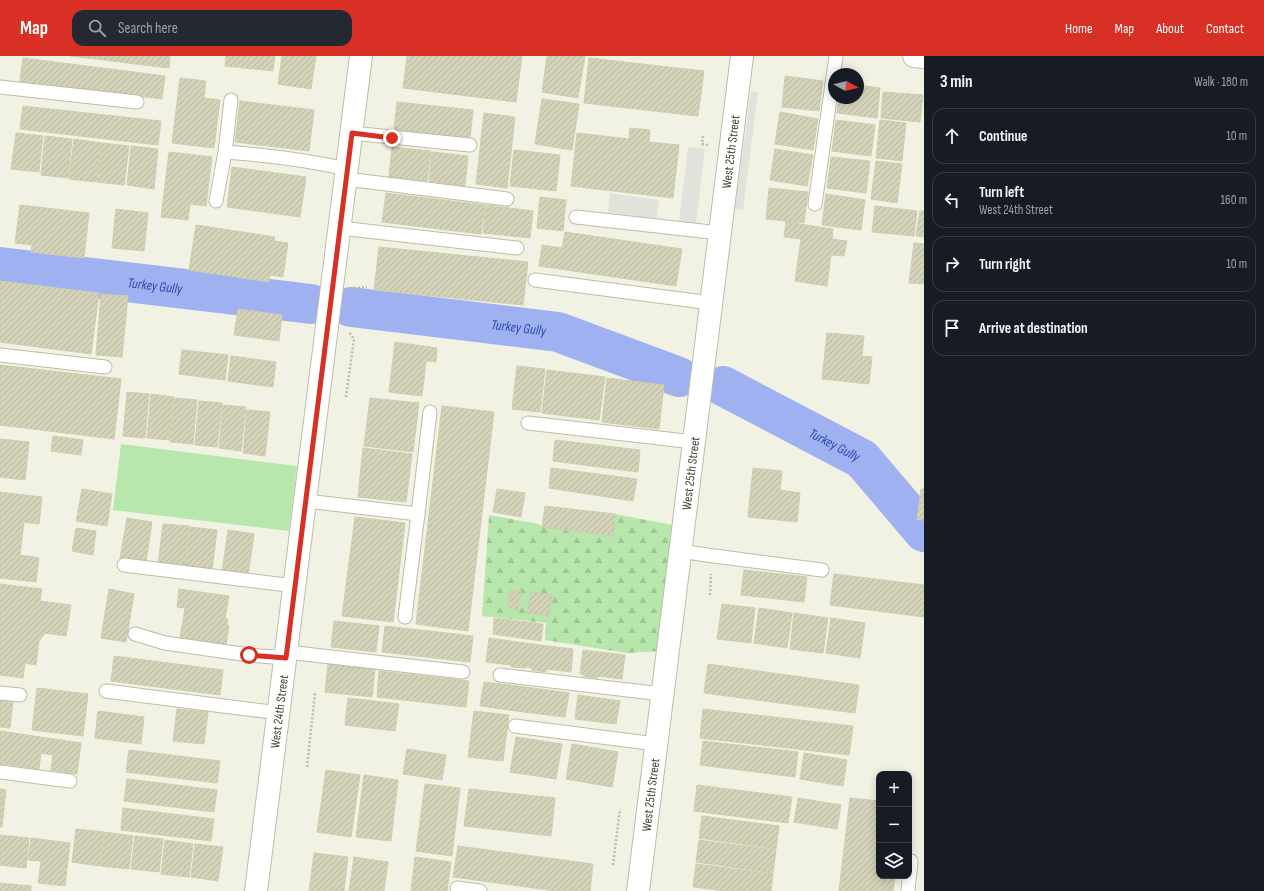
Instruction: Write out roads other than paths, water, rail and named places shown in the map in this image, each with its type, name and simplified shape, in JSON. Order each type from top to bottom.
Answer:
[{"type":"street","name":"West 24th Street","points":[[256,891],[361,56]]},
{"type":"street","name":"West 25th Street","points":[[638,891],[742,56]]},
{"type":"street","points":[[914,56],[924,57]]},
{"type":"lane","points":[[815,204],[836,56]]},
{"type":"lane","points":[[0,87],[138,102]]},
{"type":"lane","points":[[216,201],[225,152],[232,100]]},
{"type":"lane","points":[[352,133],[470,145]]},
{"type":"lane","points":[[225,152],[245,153],[313,162],[347,174],[507,199]]},
{"type":"lane","points":[[576,217],[720,233]]},
{"type":"lane","points":[[340,228],[517,248]]},
{"type":"lane","points":[[535,280],[711,303]]},
{"type":"lane","points":[[0,355],[105,368]]},
{"type":"lane","points":[[405,617],[430,412]]},
{"type":"lane","points":[[528,423],[694,442]]},
{"type":"lane","points":[[306,501],[418,514]]},
{"type":"lane","points":[[680,551],[822,570]]},
{"type":"lane","points":[[124,564],[295,586]]},
{"type":"lane","points":[[135,634],[165,643],[249,655],[286,655],[463,672]]},
{"type":"lane","points":[[500,675],[662,694]]},
{"type":"lane","points":[[106,691],[279,712]]},
{"type":"lane","points":[[0,693],[20,695]]},
{"type":"lane","points":[[515,726],[656,744]]},
{"type":"lane","points":[[0,772],[70,781]]},
{"type":"lane","points":[[908,891],[909,879]]},
{"type":"lane","points":[[457,888],[480,891]]},
{"type":"waterway","name":"Turkey Gully","points":[[0,267],[311,304]]},
{"type":"waterway","name":"Turkey Gully","points":[[351,307],[558,332],[679,377]]},
{"type":"waterway","name":"Turkey Gully","points":[[723,386],[862,459],[924,532]]}]
